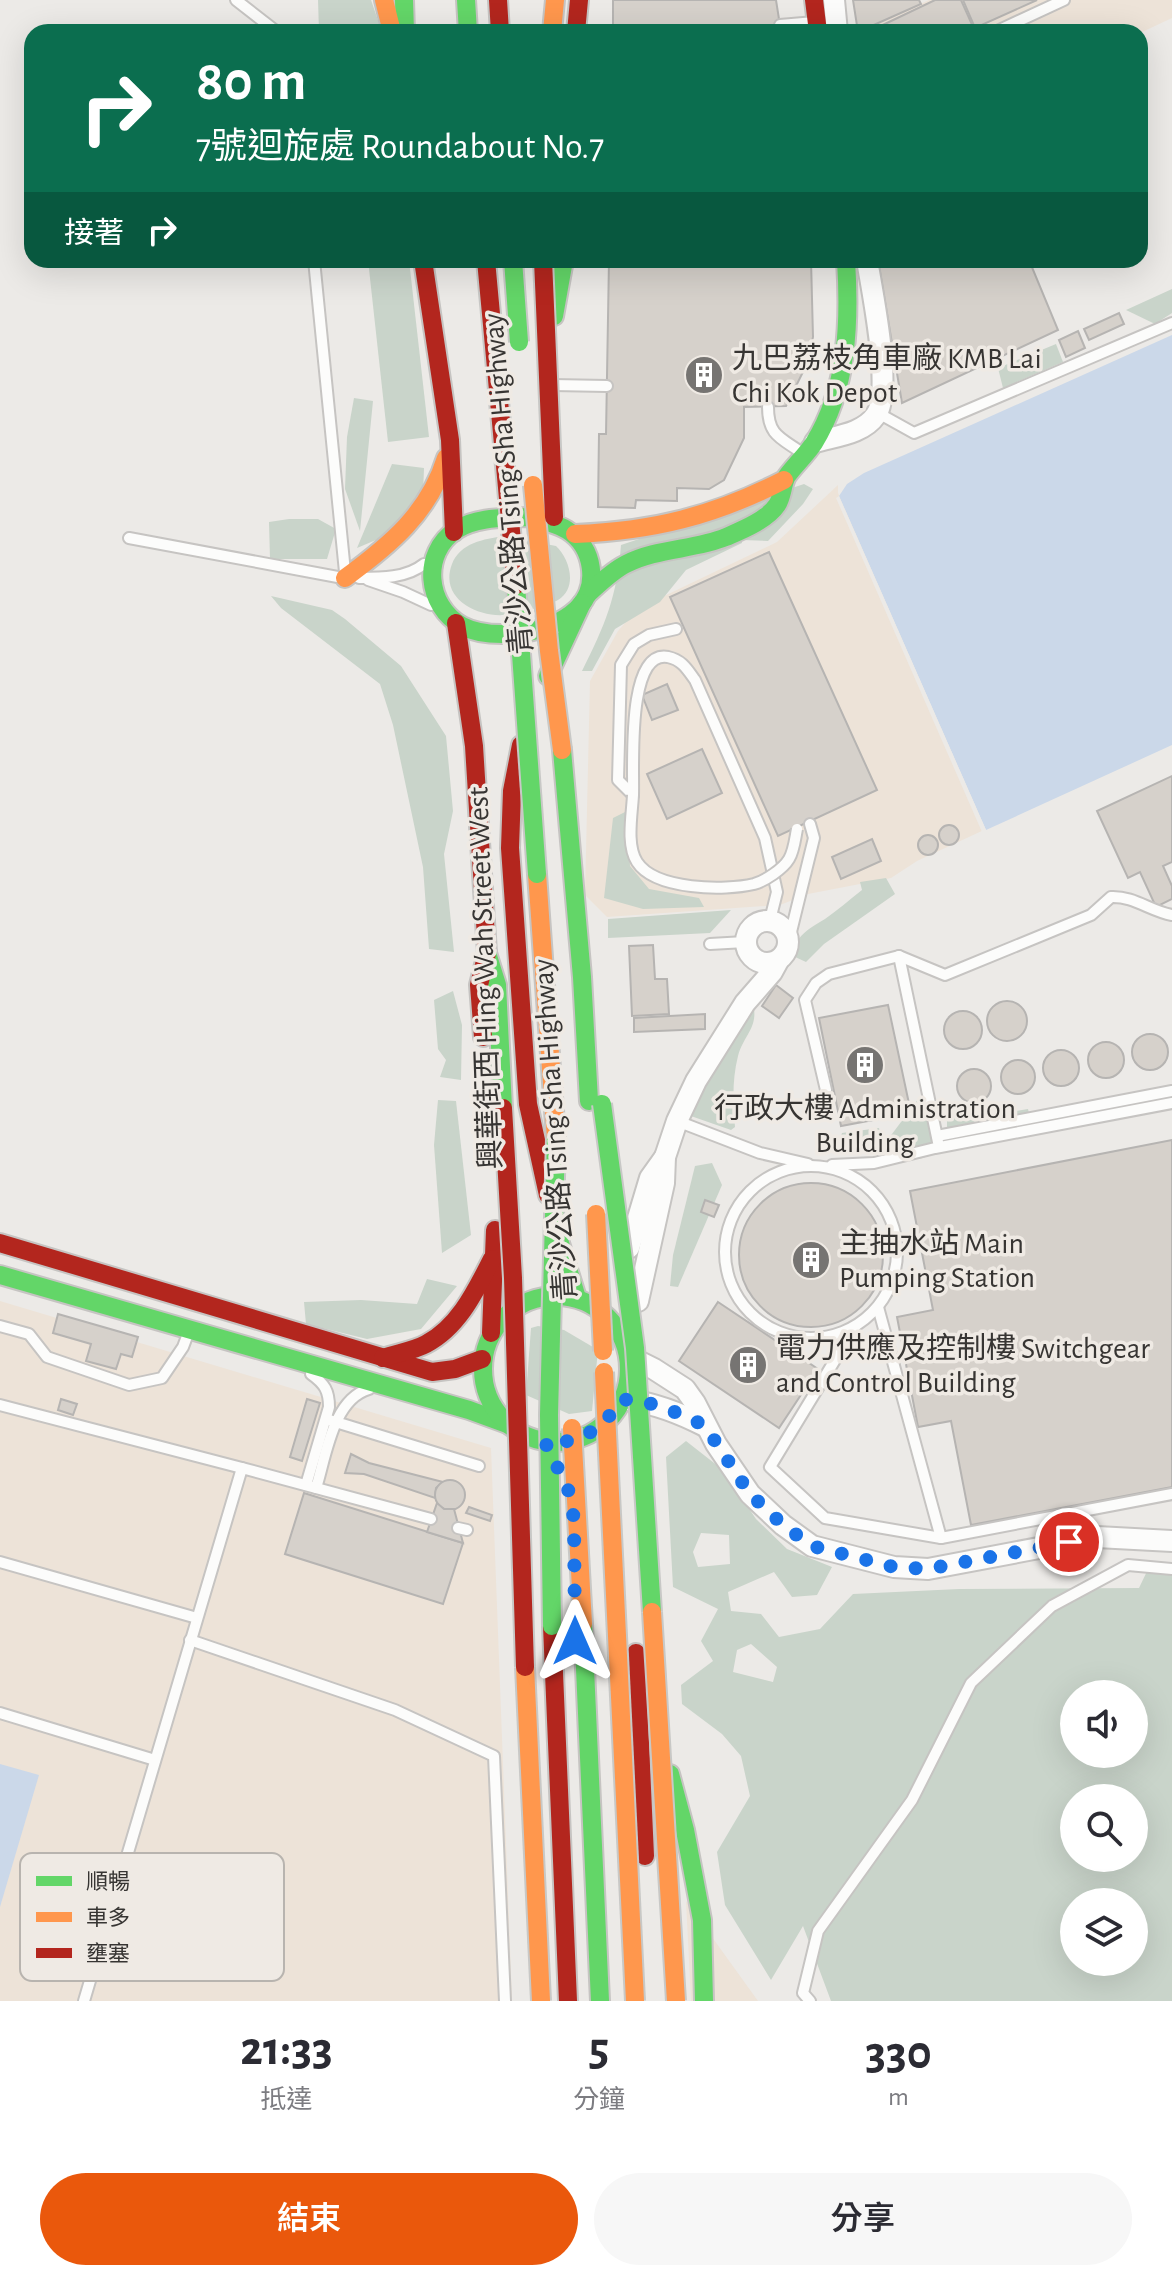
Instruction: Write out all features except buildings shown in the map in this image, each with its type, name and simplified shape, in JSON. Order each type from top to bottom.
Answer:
[{"type":"main road","points":[[384,0],[390,24]]},
{"type":"main road","points":[[404,0],[405,24]]},
{"type":"main road","points":[[466,0],[468,24]]},
{"type":"main road","points":[[498,0],[500,24]]},
{"type":"main road","points":[[553,24],[555,0]]},
{"type":"main road","points":[[577,24],[579,0]]},
{"type":"main road","points":[[814,0],[817,24]]},
{"type":"main road","points":[[424,268],[450,440],[454,532]]},
{"type":"main road","name":"青沙公路 Tsing Sha Highway","points":[[487,268],[509,487],[556,1138],[568,1357]]},
{"type":"main road","points":[[514,268],[521,364]]},
{"type":"main road","name":"青沙公路 Tsing Sha Highway","points":[[543,268],[561,651],[562,750],[582,977],[635,2001]]},
{"type":"main road","points":[[563,268],[539,424],[549,488],[570,531],[588,556],[591,585],[585,598],[550,626],[531,632],[482,633],[451,619],[432,589],[430,577],[434,556],[454,532],[469,524],[505,518],[547,520],[570,531]]},
{"type":"main road","name":"興華街西 Hing Wah Street West","points":[[577,1298],[541,1171],[528,1104],[510,848],[512,791],[524,730],[585,598],[609,574],[628,563],[701,546],[725,537],[754,522],[777,504],[784,480],[810,448],[837,386],[850,308],[847,268]]},
{"type":"main road","points":[[354,578],[400,537],[418,515],[437,484],[450,440]]},
{"type":"main road","points":[[530,460],[562,750]]},
{"type":"main road","name":"興華街西 Hing Wah Street West","points":[[570,531],[619,533],[676,524],[723,509],[784,480]]},
{"type":"main road","name":"興華街西 Hing Wah Street West","points":[[451,619],[464,659],[472,732],[487,953],[479,985],[493,1171],[495,1251],[491,1333]]},
{"type":"main road","points":[[487,953],[497,985],[513,1278],[522,1605],[541,2001]]},
{"type":"main road","points":[[582,977],[635,1348],[676,2001]]},
{"type":"main road","points":[[556,1138],[549,1415],[552,1626],[568,2001]]},
{"type":"main road","points":[[0,1243],[432,1372],[455,1369],[482,1359]]},
{"type":"main road","points":[[383,1358],[424,1345],[450,1328],[467,1304],[495,1251]]},
{"type":"main road","points":[[0,1275],[469,1410],[545,1442],[576,1440],[593,1432],[608,1420],[622,1399],[629,1371],[627,1352],[615,1325],[597,1308],[577,1298],[552,1295],[528,1301],[507,1314],[491,1333],[482,1359],[485,1391],[510,1425]]},
{"type":"main road","points":[[571,1404],[600,2001]]},
{"type":"main road","points":[[608,1420],[621,1458],[636,1653],[643,1775],[649,2001]]},
{"type":"main road","points":[[545,1442],[568,1489],[574,1519],[576,1885],[582,2001]]},
{"type":"main road","points":[[636,1653],[685,1830],[702,1920],[704,2001]]},
{"type":"street","points":[[834,0],[836,24]]},
{"type":"street","points":[[810,448],[857,431],[878,413],[883,392],[883,370],[868,268]]},
{"type":"street","points":[[745,1003],[750,979],[747,948],[750,928],[756,923],[770,920],[782,926],[788,937],[783,952],[772,972],[745,1003],[696,1081],[677,1121],[665,1157],[664,1183],[627,1352],[685,1389],[705,1426],[750,1494],[783,1525],[812,1546],[894,1567],[928,1569],[1097,1537],[1172,1541]]},
{"type":"street","points":[[747,948],[765,963],[783,952]]},
{"type":"street","points":[[597,1308],[623,1265],[650,1178],[665,1157]]},
{"type":"street","points":[[622,1399],[652,1404],[705,1426]]},
{"type":"lane","points":[[236,0],[267,24]]},
{"type":"lane","points":[[1012,24],[1064,0]]},
{"type":"lane","points":[[315,268],[354,578]]},
{"type":"lane","points":[[878,413],[914,433],[1172,323]]},
{"type":"lane","points":[[543,385],[607,386]]},
{"type":"lane","points":[[768,407],[768,424],[772,430],[810,448]]},
{"type":"lane","points":[[129,538],[354,578],[403,592],[451,619]]},
{"type":"lane","points":[[354,578],[388,577],[416,570],[434,556]]},
{"type":"lane","points":[[633,795],[618,780],[621,665],[634,644],[649,635],[676,629]]},
{"type":"lane","points":[[770,920],[777,892],[773,873],[765,838],[695,680],[683,663],[671,658],[659,656],[649,661],[636,693],[633,855],[639,866],[666,883],[689,887],[755,884],[773,873],[789,859],[797,829]]},
{"type":"lane","points":[[783,952],[814,838],[810,824]]},
{"type":"lane","points":[[826,1090],[805,1000],[816,983],[829,974],[899,956],[945,975],[1091,915],[1111,897],[1128,897],[1146,907],[1172,915]]},
{"type":"lane","points":[[710,944],[747,948]]},
{"type":"lane","points":[[899,956],[938,1142]]},
{"type":"lane","points":[[855,1327],[828,1337],[798,1338],[771,1329],[747,1311],[731,1287],[725,1258],[728,1229],[741,1202],[762,1182],[789,1169],[874,1163],[938,1142],[1172,1091]]},
{"type":"lane","points":[[938,1142],[1172,1103]]},
{"type":"lane","points":[[677,1121],[760,1153],[844,1172],[867,1186],[884,1206],[895,1231],[897,1258],[891,1284],[878,1307],[855,1327],[770,1467],[825,1518],[941,1538],[1172,1494]]},
{"type":"lane","points":[[878,1307],[941,1538]]},
{"type":"lane","points":[[0,1326],[29,1334],[47,1357],[129,1385],[162,1378],[183,1347],[189,1330]]},
{"type":"lane","points":[[288,1359],[326,1387],[329,1395],[331,1421],[311,1487]]},
{"type":"lane","points":[[331,1421],[350,1398],[383,1386]]},
{"type":"lane","points":[[0,1405],[431,1519]]},
{"type":"lane","points":[[331,1421],[479,1466]]},
{"type":"lane","points":[[128,1853],[242,1468]]},
{"type":"lane","points":[[0,1562],[197,1618]]},
{"type":"lane","points":[[810,2001],[803,1993],[818,1931],[912,1800],[971,1683],[1052,1606],[1128,1565],[1172,1569]]},
{"type":"lane","points":[[190,1640],[395,1710],[494,1756],[505,2001]]},
{"type":"lane","points":[[0,1713],[155,1760]]},
{"type":"lane","points":[[84,2001],[90,1981]]},
{"type":"shaded area","points":[[318,0],[371,0],[379,24],[319,24]]},
{"type":"shaded area","points":[[929,0],[1172,0],[1172,18],[1148,29],[1148,24],[877,24]]},
{"type":"shaded area","points":[[369,268],[410,268],[429,437],[388,442]]},
{"type":"shaded area","points":[[1172,289],[1172,313],[1155,324],[1126,310]]},
{"type":"shaded area","points":[[1056,344],[1063,362],[1003,388],[998,368]]},
{"type":"shaded area","points":[[354,398],[373,401],[360,531],[345,489],[347,437]]},
{"type":"shaded area","points":[[392,464],[424,468],[423,495],[383,537],[357,548]]},
{"type":"shaded area","points":[[804,484],[813,489],[768,541],[742,540],[742,543],[686,570],[660,602],[615,629],[592,671],[582,671],[609,610],[621,545]]},
{"type":"shaded area","points":[[838,485],[838,493],[984,830],[917,861],[891,878],[808,894],[780,905],[607,917],[585,895],[590,681],[618,631],[637,609],[777,542]]},
{"type":"shaded area","points":[[318,519],[336,529],[327,559],[270,559],[269,522]]},
{"type":"shaded area","points":[[504,536],[556,546],[565,558],[570,573],[564,595],[523,612],[504,615],[482,613],[455,596],[449,576],[456,557],[474,543]]},
{"type":"shaded area","points":[[271,596],[332,610],[345,619],[401,666],[446,736],[453,811],[444,854],[454,952],[429,949],[423,867],[393,725],[380,684],[281,608]]},
{"type":"shaded area","points":[[627,811],[630,866],[649,889],[699,898],[704,907],[643,909],[604,898],[613,818]]},
{"type":"shaded area","points":[[886,878],[895,894],[824,944],[806,962],[793,956],[800,938],[862,890],[860,882]]},
{"type":"shaded area","points":[[731,910],[710,933],[608,938],[608,919]]},
{"type":"shaded area","points":[[453,991],[462,1025],[461,1080],[440,1077],[446,1060],[438,1049],[434,1000]]},
{"type":"shaded area","points":[[753,1003],[754,1019],[738,1056],[735,1074],[735,1127],[731,1130],[688,1115]]},
{"type":"shaded area","points":[[919,1098],[938,1112],[944,1151],[919,1159],[889,1138]]},
{"type":"shaded area","points":[[438,1100],[456,1101],[471,1235],[442,1253],[434,1145]]},
{"type":"shaded area","points":[[1028,1109],[1031,1121],[972,1146],[947,1138],[947,1120],[953,1116],[994,1115]]},
{"type":"shaded area","points":[[879,1128],[886,1154],[838,1147],[842,1133]]},
{"type":"shaded area","points":[[712,1163],[722,1185],[678,1287],[670,1286],[673,1255],[695,1166]]},
{"type":"shaded area","points":[[427,1279],[457,1286],[421,1329],[367,1339],[306,1324],[304,1302],[361,1300],[417,1304]]},
{"type":"shaded area","points":[[0,1301],[491,1448],[512,2001],[0,2001]]},
{"type":"shaded area","points":[[538,1326],[564,1330],[598,1350],[592,1411],[569,1414],[526,1395],[531,1328]]},
{"type":"shaded area","points":[[686,1441],[723,1470],[756,1519],[787,1549],[832,1567],[817,1595],[792,1597],[774,1572],[728,1592],[731,1611],[761,1614],[779,1637],[820,1629],[853,1594],[959,1589],[1139,1588],[1151,1563],[1172,1567],[1172,2001],[831,2001],[803,1926],[771,1980],[725,1905],[717,1852],[750,1796],[741,1756],[722,1734],[682,1704],[681,1685],[713,1661],[701,1641],[718,1609],[673,1587],[666,1457]],"holes":[[[701,1533],[729,1535],[730,1564],[698,1567],[693,1552]],[[751,1644],[777,1667],[773,1682],[733,1672],[737,1650]]]},
{"type":"shaded area","points":[[686,1901],[758,2001],[691,2001]]},
{"type":"water","points":[[1172,335],[1172,745],[986,830],[839,496],[847,484],[864,473]]},
{"type":"water","points":[[0,1764],[39,1775],[0,1907]]},
{"type":"pier","points":[[839,496],[986,830],[982,832],[836,498]]},
{"type":"traffic: fast","points":[[404,0],[405,24]]},
{"type":"traffic: fast","points":[[466,0],[468,24]]},
{"type":"traffic: fast","points":[[514,268],[519,342]]},
{"type":"traffic: fast","points":[[554,316],[563,268]]},
{"type":"traffic: fast","points":[[588,594],[626,564],[650,555],[726,537],[761,520],[777,505],[787,476],[814,443],[834,400],[847,331],[846,268]]},
{"type":"traffic: fast","points":[[527,517],[567,530],[583,546],[591,568],[589,590],[584,600],[565,618],[529,632],[491,634],[462,626],[450,617],[435,593],[432,579],[437,552],[445,540],[464,526],[490,519],[527,517]]},
{"type":"traffic: fast","points":[[516,585],[537,874]]},
{"type":"traffic: fast","points":[[548,676],[582,603]]},
{"type":"traffic: fast","points":[[562,750],[582,977],[589,1101]]},
{"type":"traffic: fast","points":[[487,953],[497,985],[503,1108]]},
{"type":"traffic: fast","points":[[602,1104],[635,1348],[652,1612]]},
{"type":"traffic: fast","points":[[552,1626],[549,1415],[556,1138]]},
{"type":"traffic: fast","points":[[559,1240],[577,1298]]},
{"type":"traffic: fast","points":[[0,1275],[469,1410],[510,1425]]},
{"type":"traffic: fast","points":[[556,1296],[584,1302],[608,1317],[623,1341],[629,1369],[623,1397],[608,1421],[584,1436],[556,1442],[528,1436],[504,1421],[489,1397],[483,1369],[489,1341],[504,1317],[528,1302],[556,1296]]},
{"type":"traffic: fast","points":[[583,1624],[600,2001]]},
{"type":"traffic: fast","points":[[670,1774],[685,1830],[702,1920],[704,2001]]},
{"type":"traffic: slow","points":[[384,0],[390,24]]},
{"type":"traffic: slow","points":[[553,24],[555,0]]},
{"type":"traffic: slow","points":[[345,578],[406,526],[429,495],[446,458]]},
{"type":"traffic: slow","points":[[575,534],[631,529],[682,519],[733,503],[784,480]]},
{"type":"traffic: slow","points":[[533,485],[562,750]]},
{"type":"traffic: slow","points":[[537,874],[556,1138]]},
{"type":"traffic: slow","points":[[596,1214],[603,1351]]},
{"type":"traffic: slow","points":[[604,1372],[635,2001]]},
{"type":"traffic: slow","points":[[572,1428],[583,1624]]},
{"type":"traffic: slow","points":[[652,1612],[676,2001]]},
{"type":"traffic: slow","points":[[525,1667],[541,2001]]},
{"type":"traffic: jam","points":[[498,0],[500,24]]},
{"type":"traffic: jam","points":[[577,24],[579,0]]},
{"type":"traffic: jam","points":[[814,0],[817,24]]},
{"type":"traffic: jam","points":[[424,268],[450,440],[454,532]]},
{"type":"traffic: jam","points":[[487,268],[516,585]]},
{"type":"traffic: jam","points":[[543,268],[554,517]]},
{"type":"traffic: jam","points":[[456,623],[474,746],[487,953]]},
{"type":"traffic: jam","points":[[521,745],[512,791],[510,848],[528,1104],[548,1195]]},
{"type":"traffic: jam","points":[[483,1037],[479,985],[487,953]]},
{"type":"traffic: jam","points":[[503,1108],[513,1278],[525,1667]]},
{"type":"traffic: jam","points":[[491,1333],[495,1230]]},
{"type":"traffic: jam","points":[[0,1243],[432,1372],[455,1369],[482,1359]]},
{"type":"traffic: jam","points":[[383,1358],[421,1346],[448,1328],[465,1307],[492,1259]]},
{"type":"traffic: jam","points":[[552,1626],[568,2001]]},
{"type":"traffic: jam","points":[[636,1653],[645,1856]]},
{"type":"place","name":"九巴荔枝角車廠 KMB Lai Chi Kok Depot","points":[[704,375]]},
{"type":"place","name":"行政大樓 Administration Building","points":[[865,1065]]},
{"type":"place","name":"主抽水站 Main Pumping Station","points":[[811,1260]]},
{"type":"place","name":"電力供應及控制樓 Switchgear and Control Building","points":[[748,1365]]},
{"type":"route","points":[[575,1641],[574,1519],[568,1489],[545,1442],[576,1440],[593,1432],[608,1420],[622,1399],[652,1404],[705,1426],[750,1494],[783,1525],[812,1546],[894,1567],[928,1569],[1069,1542]]}]
